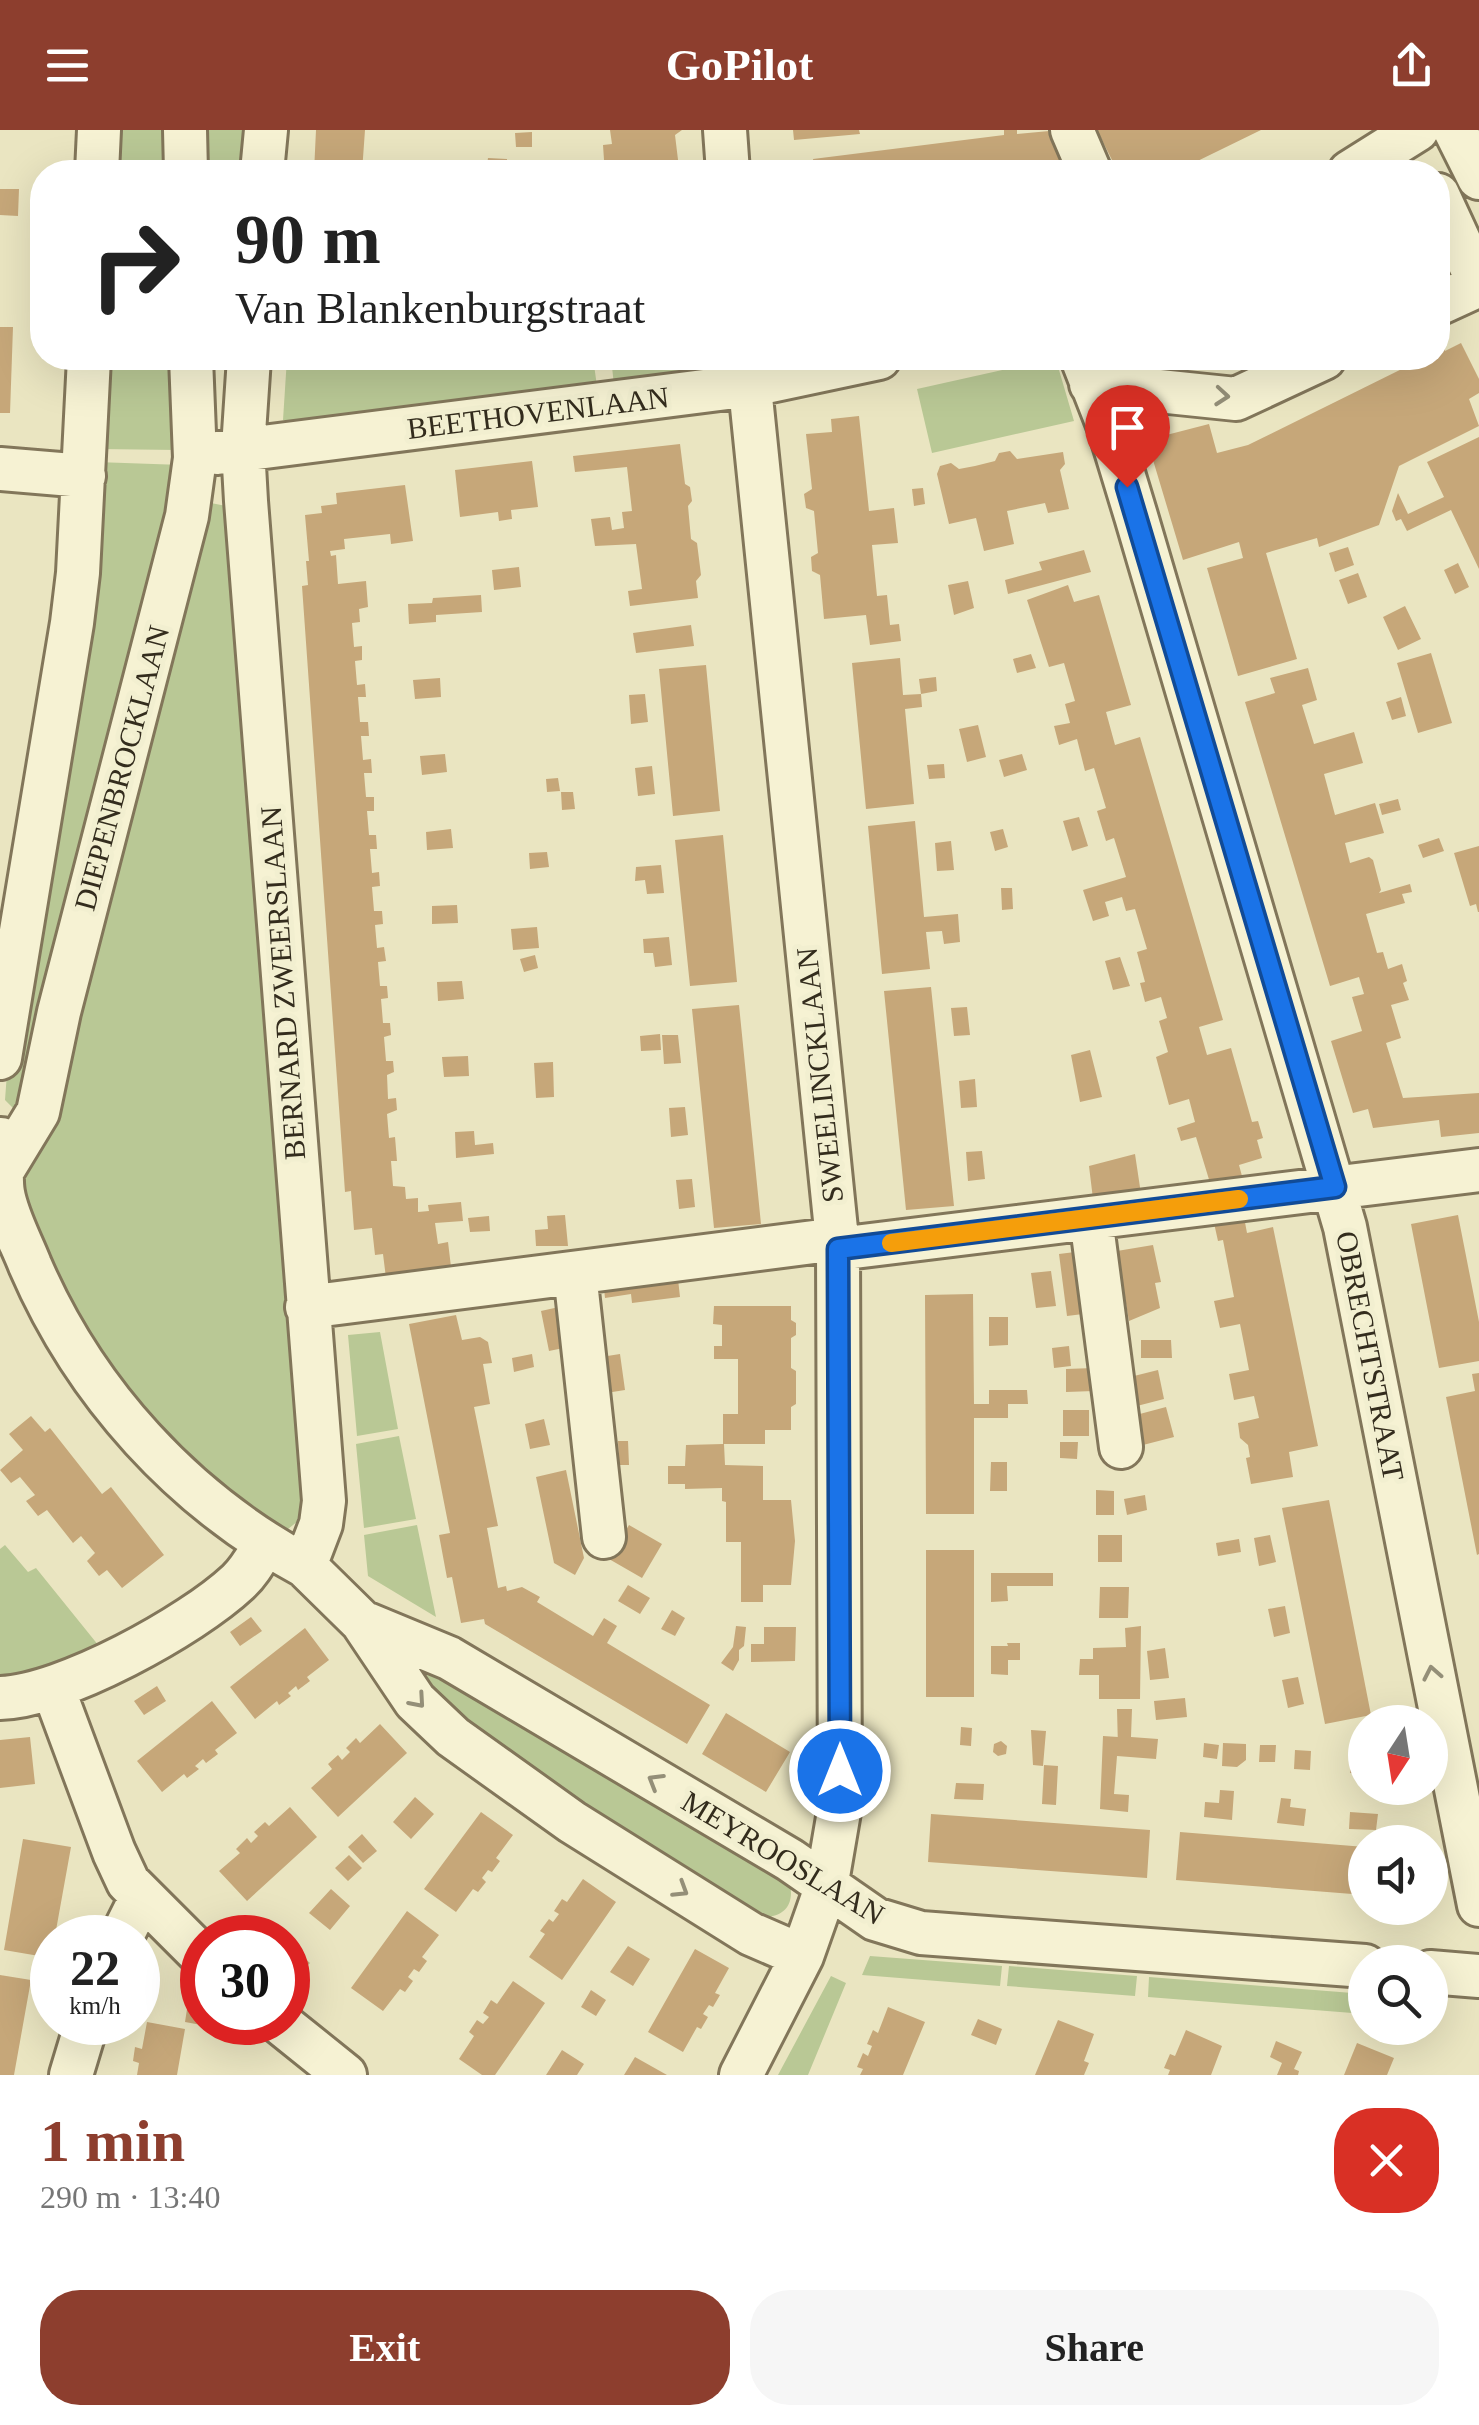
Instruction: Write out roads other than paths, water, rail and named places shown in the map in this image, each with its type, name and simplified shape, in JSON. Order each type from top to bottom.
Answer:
[{"type":"street","points":[[98,160],[99,130]]},
{"type":"street","points":[[185,130],[186,160]]},
{"type":"street","points":[[263,160],[266,130]]},
{"type":"street","points":[[724,130],[727,160]]},
{"type":"street","points":[[1072,130],[1085,160]]},
{"type":"street","points":[[1455,130],[1479,178]]},
{"type":"street","points":[[1368,160],[1412,131],[1423,160]]},
{"type":"street","points":[[1450,221],[1479,285],[1450,298]]},
{"type":"street","name":"DIEPENBROCKLAAN","points":[[0,1058],[72,622],[88,370]]},
{"type":"street","name":"DIEPENBROCKLAAN","points":[[191,370],[195,458],[188,516],[59,1012],[38,1112],[2,1151],[2,1191],[43,1295],[72,1348],[104,1394],[177,1475],[334,1594]]},
{"type":"street","name":"BERNARD ZWEERSLAAN","points":[[248,370],[243,448],[324,1502],[321,1524],[334,1594]]},
{"type":"street","points":[[1087,371],[1236,399],[1298,370]]},
{"type":"street","name":"BEETHOVENLAAN","points":[[195,458],[749,371]]},
{"type":"street","name":"SWEELINCKLAAN","points":[[742,2075],[802,1956],[826,1888],[840,1806],[837,1244],[749,371]]},
{"type":"street","name":"OBRECHTSTRAAT","points":[[1087,371],[1109,427],[1335,1187],[1479,1906]]},
{"type":"street","points":[[0,468],[84,476]]},
{"type":"street","points":[[308,1307],[1479,1170]]},
{"type":"street","points":[[1090,1218],[1120,1447]]},
{"type":"street","points":[[575,1273],[604,1538]]},
{"type":"street","points":[[0,1698],[18,1698],[53,1688],[172,1632],[240,1581],[265,1544]]},
{"type":"street","points":[[334,1594],[414,1701],[453,1737],[572,1822],[751,1934],[802,1956]]},
{"type":"street","name":"MEYROOSLAAN","points":[[334,1594],[790,1860],[875,1919],[921,1932],[1348,1965]]},
{"type":"street","points":[[53,1688],[128,1882],[180,1934]]},
{"type":"street","points":[[132,1915],[142,1896]]},
{"type":"street","points":[[1448,1973],[1479,1976]]},
{"type":"street","points":[[71,2075],[80,2045]]},
{"type":"street","points":[[307,2045],[344,2075]]}]
